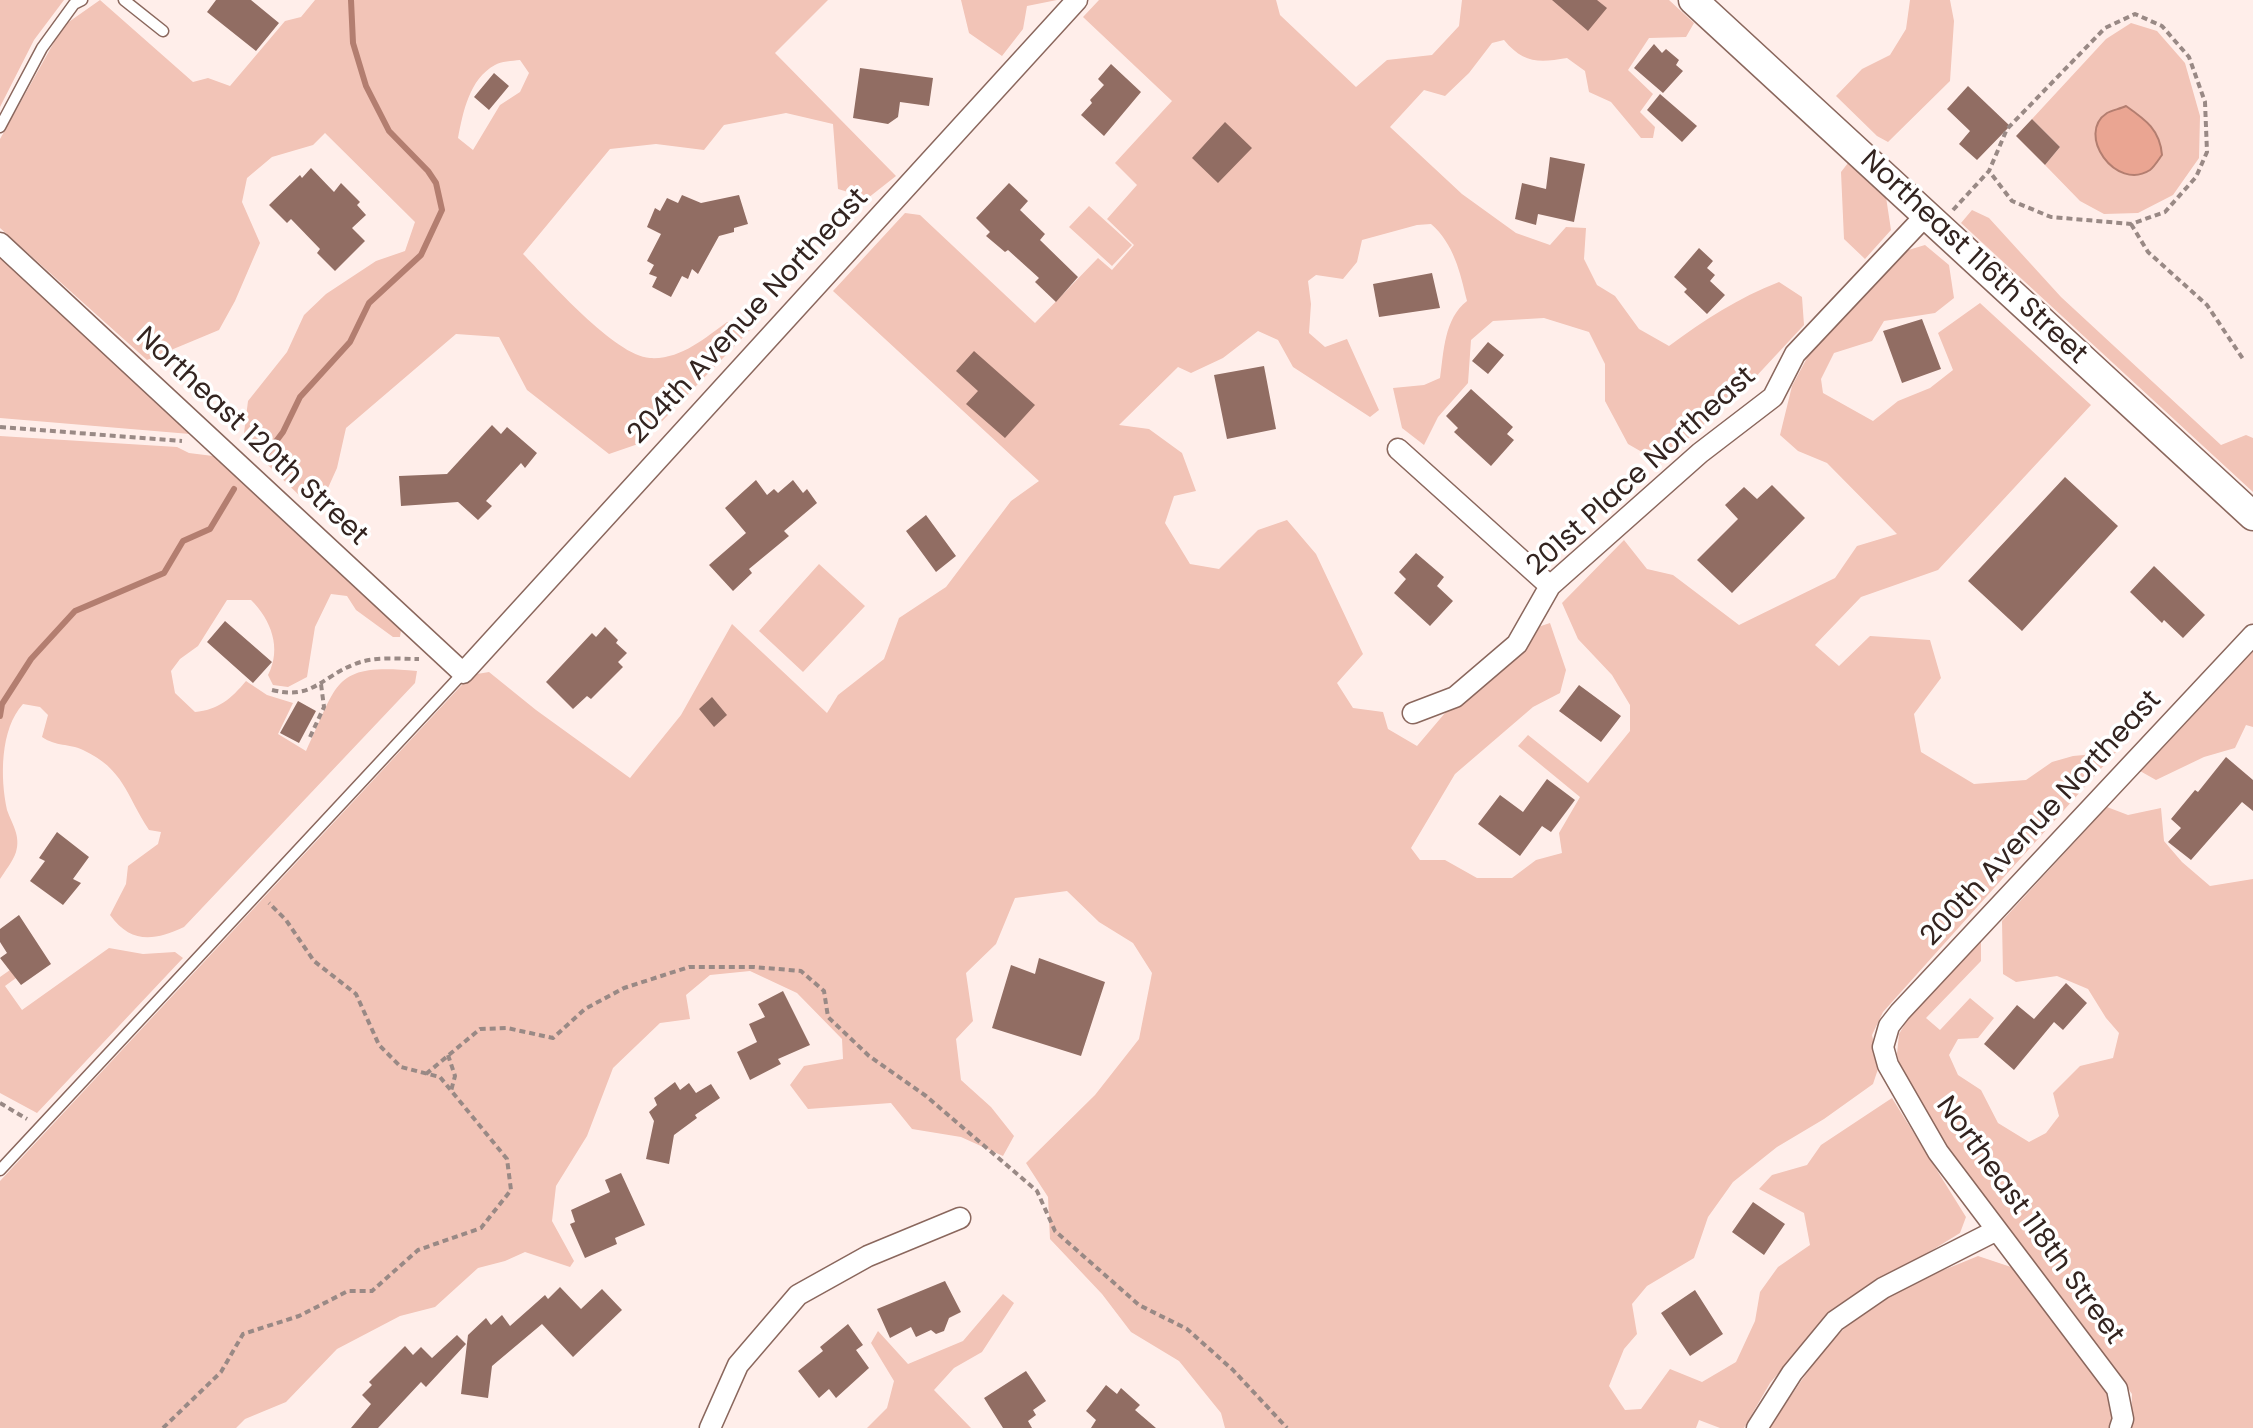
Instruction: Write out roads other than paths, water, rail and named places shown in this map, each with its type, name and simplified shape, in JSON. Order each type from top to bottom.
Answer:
[{"type":"street","name":"204th Avenue Northeast","points":[[463,673],[1077,0]]},
{"type":"street","name":"Northeast 116th Street","points":[[1693,0],[2253,516]]},
{"type":"street","name":"201st Place Northeast","points":[[1413,713],[1455,697],[1517,644],[1550,586],[1700,453],[1773,397],[1795,354],[1932,221]]},
{"type":"street","name":"Northeast 120th Street","points":[[0,243],[463,673]]},
{"type":"street","points":[[1398,449],[1550,586]]},
{"type":"street","name":"200th Avenue Northeast","points":[[1883,1047],[1889,1026],[1900,1012],[2253,635]]},
{"type":"street","name":"Northeast 118th Street","points":[[1883,1047],[1888,1065],[1938,1152],[2117,1389],[2123,1419],[2120,1428]]},
{"type":"street","points":[[710,1428],[738,1365],[798,1295],[868,1256],[960,1218]]},
{"type":"street","points":[[1757,1428],[1792,1373],[1835,1321],[1883,1288],[1997,1230]]},
{"type":"lane","points":[[0,127],[42,48],[74,4],[82,0]]},
{"type":"lane","points":[[124,0],[163,31]]},
{"type":"lane","points":[[0,1170],[463,673]]},
{"type":"waterway","points":[[265,456],[283,432],[300,397],[350,342],[369,303],[421,255],[442,210],[436,183],[389,131],[366,86],[353,43],[351,0]]},
{"type":"waterway","points":[[0,716],[2,704],[31,659],[75,611],[164,573],[183,541],[210,529],[234,489]]}]
